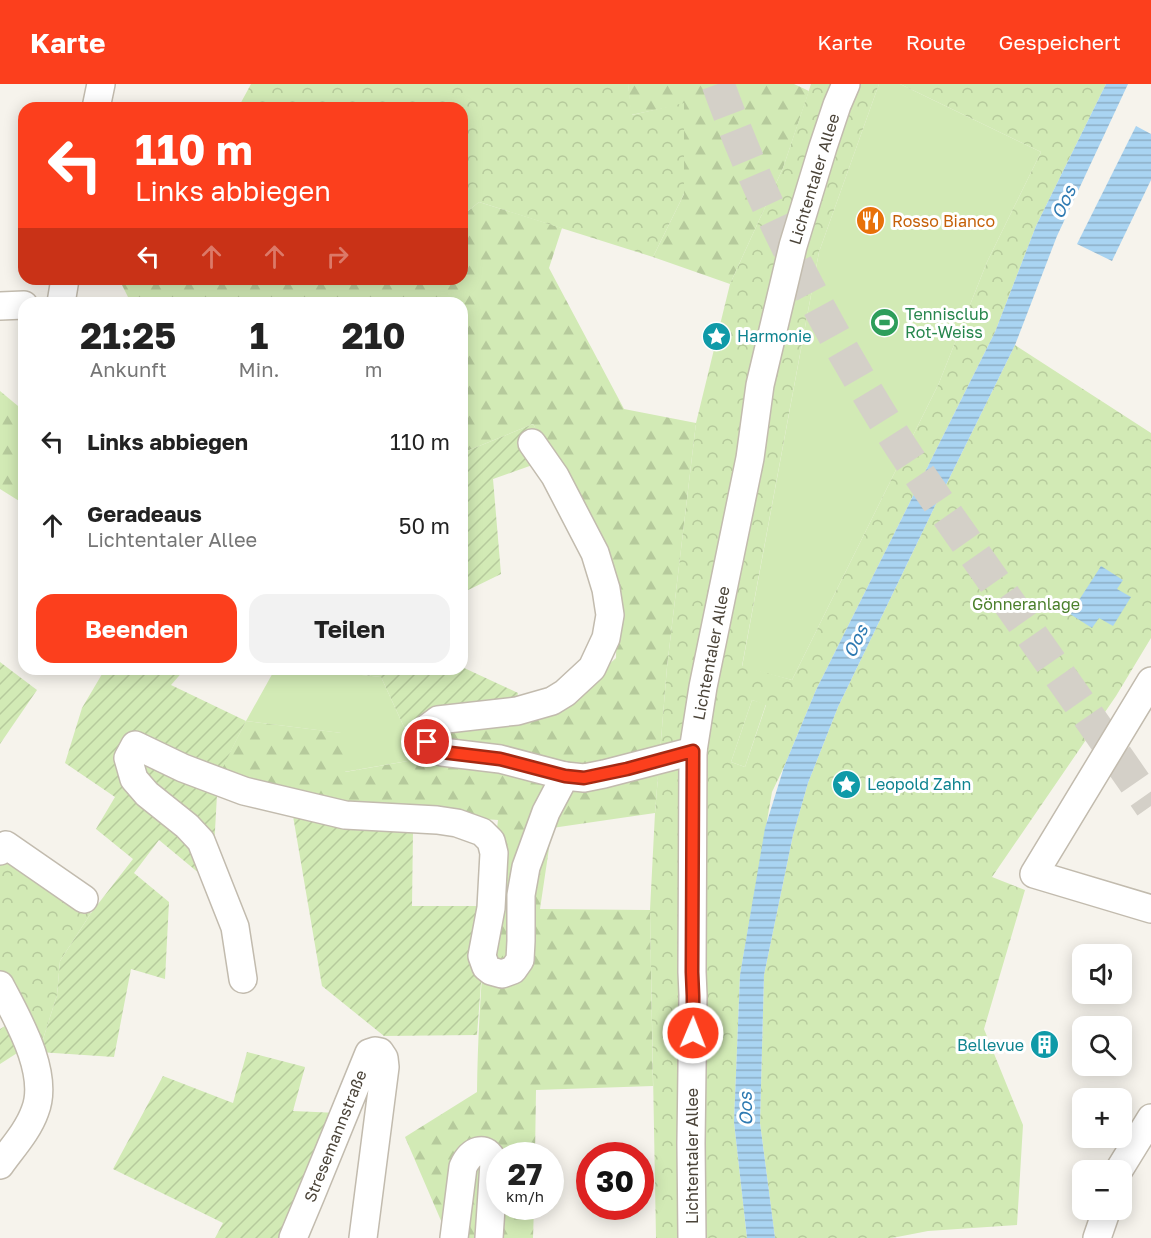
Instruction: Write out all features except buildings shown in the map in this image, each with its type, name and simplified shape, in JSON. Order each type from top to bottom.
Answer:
[{"type":"street","points":[[97,102],[101,84]]},
{"type":"street","name":"Lichtentaler Allee","points":[[692,1238],[693,751],[703,687],[752,449],[760,386],[793,246],[830,126],[846,84]]},
{"type":"street","points":[[0,306],[18,306]]},
{"type":"street","points":[[532,443],[555,476],[595,553],[606,589],[610,615],[606,638],[592,668],[566,693],[552,702],[514,712],[438,720],[426,729],[424,734],[427,742],[442,752],[500,759],[565,776],[584,778],[693,751]]},
{"type":"street","points":[[1151,681],[1034,874],[1151,909]]},
{"type":"street","points":[[243,979],[235,927],[201,841],[187,826],[147,794],[134,779],[128,758],[135,745],[183,768],[244,791],[345,815],[437,820],[457,823],[482,832],[491,841],[494,853],[491,908],[482,956],[490,971],[502,974],[513,970],[520,960],[520,895],[526,867],[546,812],[565,776]]},
{"type":"street","points":[[0,850],[6,844],[84,899]]},
{"type":"street","points":[[0,985],[28,1044],[39,1083],[36,1108],[30,1124],[0,1165]]},
{"type":"street","name":"Stresemannstraße","points":[[293,1238],[369,1053],[375,1051],[380,1052],[386,1067],[363,1238]]},
{"type":"street","points":[[1125,1160],[1151,1118]]},
{"type":"street","points":[[454,1238],[463,1167],[472,1153],[482,1151],[488,1153],[494,1163],[489,1238]]},
{"type":"street","points":[[1097,1238],[1103,1220]]},
{"type":"green space","points":[[251,84],[628,84],[632,115],[684,103],[684,194],[653,257],[479,202],[468,211],[468,102],[241,102]]},
{"type":"green space","points":[[628,84],[794,84],[809,91],[783,168],[730,284],[653,257],[684,194],[684,104],[631,115]]},
{"type":"green space","points":[[811,84],[879,84],[819,252],[742,666],[792,680],[939,383],[987,262],[1041,152],[900,84],[1106,84],[1036,226],[995,332],[816,690],[772,792],[740,975],[734,1122],[747,1238],[656,1238],[650,910],[667,667],[696,423],[730,284],[783,168]],"holes":[[[752,700],[766,705],[745,767],[731,762]]]},
{"type":"green space","name":"Tennisclub Rot-Weiss","points":[[879,84],[900,84],[1041,152],[987,262],[939,383],[792,680],[742,667],[819,252]]},
{"type":"green space","points":[[479,202],[562,228],[549,268],[624,409],[696,423],[667,667],[655,813],[552,828],[540,909],[650,910],[653,1086],[536,1090],[535,1142],[486,1142],[486,1220],[534,1220],[533,1238],[445,1238],[445,1230],[405,1137],[477,1092],[484,955],[498,820],[347,810],[218,776],[246,721],[342,733],[345,772],[431,757],[446,740],[444,733],[558,710],[616,658],[617,576],[533,424],[468,451],[468,297],[128,297],[122,285],[468,285],[468,211]]},
{"type":"green space","name":"Gönneranlage","points":[[1015,345],[1151,433],[1151,638],[1116,696],[992,877],[1025,890],[984,1029],[1023,1125],[1017,1225],[928,1231],[892,1238],[775,1238],[760,1123],[764,975],[793,835],[808,783],[838,707]]},
{"type":"green space","points":[[0,391],[18,406],[18,500],[0,489]]},
{"type":"green space","points":[[533,424],[552,458],[493,479],[501,574],[468,590],[468,451]]},
{"type":"green space","points":[[0,662],[37,690],[0,744]]},
{"type":"green space","points":[[468,670],[518,693],[514,712],[438,720],[404,727],[381,677],[362,675],[468,675]]},
{"type":"green space","points":[[101,675],[180,675],[171,685],[246,721],[218,777],[212,884],[159,840],[134,873],[169,902],[165,979],[131,969],[114,1057],[39,1052],[57,995],[60,961],[91,913],[133,859],[96,829],[115,797],[65,763],[82,708]]},
{"type":"green space","points":[[272,675],[381,677],[404,727],[431,757],[344,772],[341,733],[246,721]]},
{"type":"green space","points":[[752,700],[766,704],[745,767],[731,762]]},
{"type":"green space","points":[[293,816],[413,831],[412,906],[487,906],[477,1035],[384,1036],[322,986]]},
{"type":"green space","points":[[6,847],[91,913],[60,961],[57,995],[39,1052],[0,981],[0,854]]},
{"type":"green space","points":[[15,1020],[25,1048],[0,1064],[0,1029]]},
{"type":"green space","points":[[247,1052],[305,1067],[293,1111],[338,1113],[294,1238],[215,1238],[223,1223],[113,1169],[163,1076],[233,1103]]},
{"type":"water","name":"Oos","points":[[1106,84],[1128,84],[1057,236],[1015,345],[838,707],[808,783],[793,835],[764,975],[760,1123],[775,1238],[747,1238],[734,1122],[740,975],[765,828],[784,767],[816,690],[995,332],[1036,226]]},
{"type":"water","points":[[1136,126],[1151,134],[1151,180],[1112,261],[1077,244]]},
{"type":"water","points":[[1101,566],[1123,580],[1117,589],[1131,597],[1113,626],[1099,618],[1092,628],[1070,614]]},
{"type":"tunnel","points":[[718,84],[751,166],[788,247],[873,402],[932,493],[1151,806]]},
{"type":"place","name":"Rosso Bianco","points":[[871,221]]},
{"type":"place","name":"Tennisclub Rot-Weiss","points":[[884,323]]},
{"type":"place","name":"Harmonie","points":[[716,336]]},
{"type":"place","name":"Leopold Zahn","points":[[846,784]]},
{"type":"place","name":"Bellevue","points":[[1045,1045]]},
{"type":"route","points":[[427,742],[442,752],[500,759],[565,776],[584,778],[693,751],[693,1033]]}]
